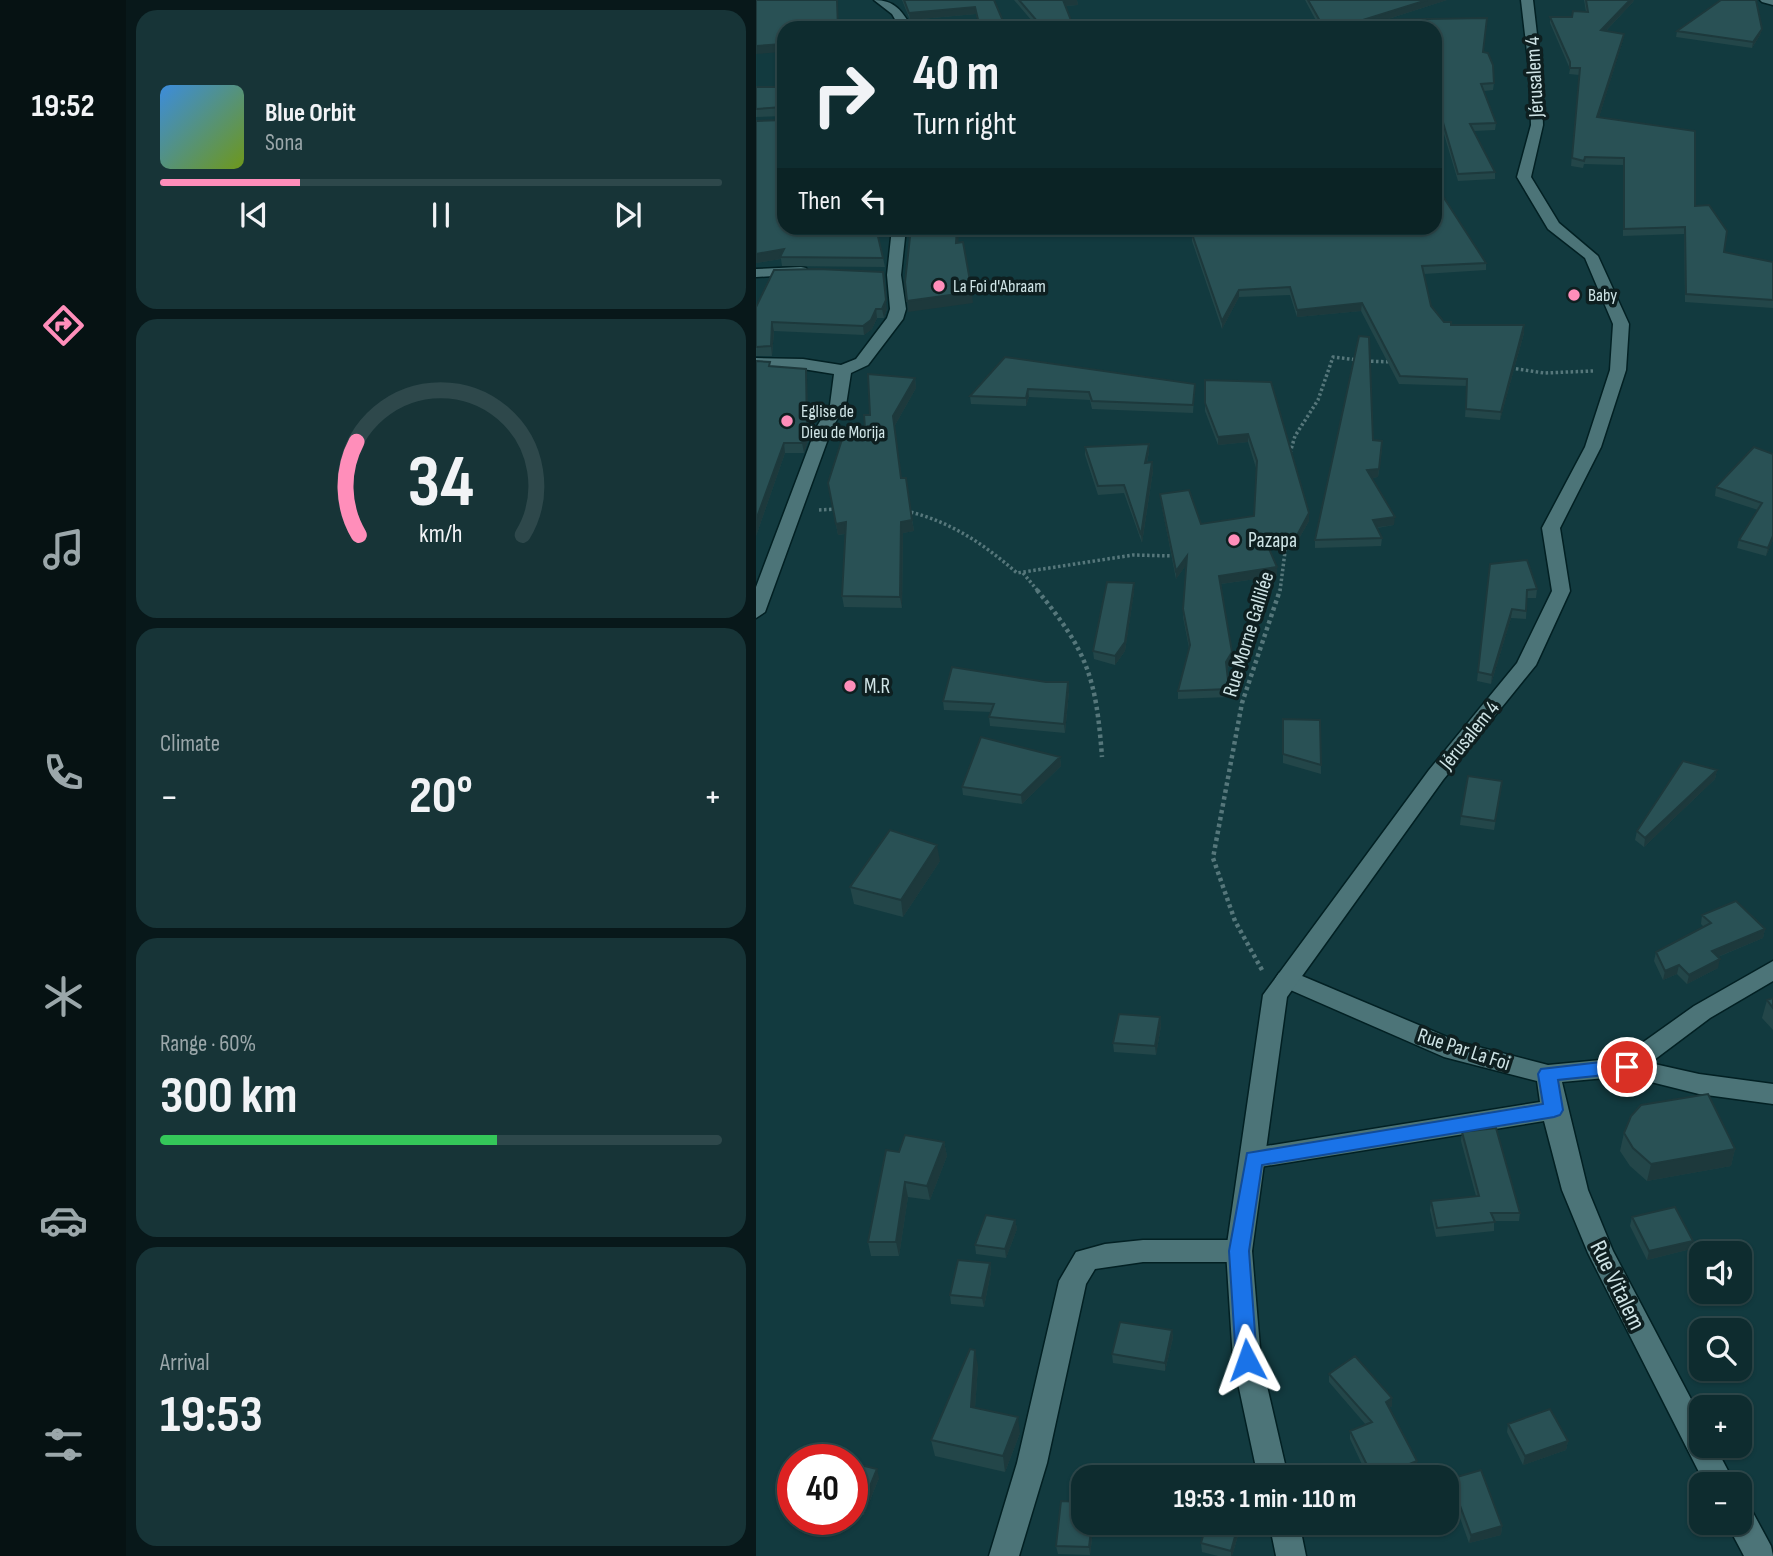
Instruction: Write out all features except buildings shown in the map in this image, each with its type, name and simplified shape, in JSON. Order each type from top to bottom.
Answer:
[{"type":"street","points":[[880,0],[897,12],[902,21]]},
{"type":"street","name":"Jérusalem 4","points":[[1270,1465],[1247,1360],[1239,1251],[1281,987],[1436,775],[1526,665],[1561,591],[1551,528],[1593,447],[1618,370],[1621,324],[1591,256],[1553,226],[1524,177],[1537,125],[1535,69],[1527,0]]},
{"type":"street","points":[[1766,0],[1773,2]]},
{"type":"street","points":[[756,363],[803,364],[843,370],[862,362],[895,319],[898,309],[888,275],[897,235]]},
{"type":"street","points":[[756,273],[819,271]]},
{"type":"street","points":[[756,612],[824,428],[838,405],[843,370]]},
{"type":"street","points":[[1627,1067],[1702,1012],[1773,970]]},
{"type":"street","name":"Rue Par La Foi","points":[[1281,987],[1454,1050],[1548,1074],[1627,1067],[1699,1084],[1773,1094]]},
{"type":"street","name":"Rue Vitalem","points":[[1548,1074],[1554,1110],[1575,1190],[1601,1253],[1714,1472]]},
{"type":"street","points":[[1254,1158],[1554,1110]]},
{"type":"street","points":[[1004,1556],[1032,1463],[1073,1281],[1086,1260],[1111,1253],[1142,1251],[1239,1251]]},
{"type":"street","points":[[1287,1535],[1292,1556]]},
{"type":"street","points":[[1748,1535],[1759,1556]]},
{"type":"path","points":[[1288,457],[1295,436],[1318,400],[1333,357],[1388,363],[1399,360]]},
{"type":"path","points":[[1509,368],[1544,373],[1618,370]]},
{"type":"path","points":[[794,511],[839,509]]},
{"type":"path","points":[[902,511],[930,515],[990,549],[1017,573],[1133,555],[1182,556]]},
{"type":"path","name":"Rue Morne Gallilée","points":[[1281,987],[1235,921],[1213,858],[1242,703],[1283,582],[1287,548],[1283,535]]},
{"type":"path","points":[[1023,572],[1054,611],[1087,665],[1094,686],[1102,757]]},
{"type":"place","name":"La Foi d'Abraam","points":[[939,286]]},
{"type":"place","name":"Baby","points":[[1574,295]]},
{"type":"place","name":"Eglise de Dieu de Morija","points":[[787,421]]},
{"type":"place","name":"Pazapa","points":[[1234,540]]},
{"type":"place","name":"M.R","points":[[850,686]]},
{"type":"route","points":[[1247,1360],[1239,1251],[1254,1158],[1554,1110],[1548,1074],[1627,1067]]}]
